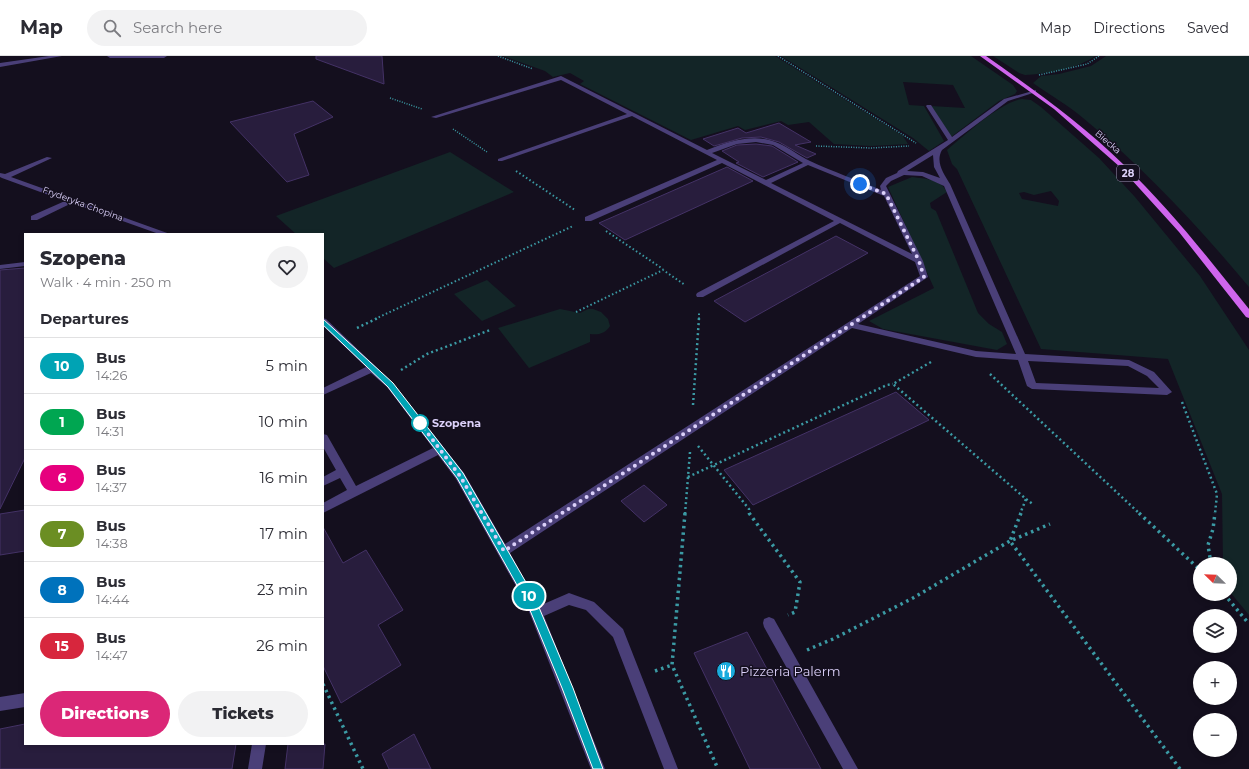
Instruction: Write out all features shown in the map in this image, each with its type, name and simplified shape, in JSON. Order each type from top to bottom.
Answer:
[{"type":"main road","name":"Biecka","points":[[982,56],[1034,91],[1056,108],[1122,166],[1182,230],[1249,315]]},
{"type":"street","points":[[0,65],[59,56]]},
{"type":"street","points":[[110,56],[164,56]]},
{"type":"street","points":[[434,117],[561,78],[919,261]]},
{"type":"street","points":[[504,551],[924,277],[919,261],[886,194],[883,186],[885,182],[940,149],[1006,100],[1034,91]]},
{"type":"street","points":[[929,106],[951,141]]},
{"type":"street","points":[[500,160],[633,114]]},
{"type":"street","points":[[708,152],[742,140],[771,142],[808,163],[886,194]]},
{"type":"street","points":[[850,325],[954,349],[983,354],[1022,356],[1129,363],[1144,369],[1157,379],[1167,392],[1032,386],[1022,356],[947,185],[935,162],[937,152],[940,149]]},
{"type":"street","points":[[2,177],[49,158]]},
{"type":"street","points":[[588,219],[724,160]]},
{"type":"street","points":[[767,182],[808,163]]},
{"type":"street","points":[[898,173],[925,175],[939,179],[947,185]]},
{"type":"street","name":"Fryderyka Chopina","points":[[2,177],[72,200],[163,233]]},
{"type":"street","points":[[34,218],[72,200]]},
{"type":"street","points":[[700,295],[841,220]]},
{"type":"street","points":[[0,267],[24,264]]},
{"type":"street","points":[[324,322],[385,380],[460,476],[504,551],[537,613],[598,769]]},
{"type":"street","points":[[324,392],[373,368]]},
{"type":"street","points":[[324,440],[354,492]]},
{"type":"street","points":[[324,507],[440,449]]},
{"type":"street","points":[[324,481],[342,472]]},
{"type":"street","points":[[537,613],[569,600],[590,606],[618,633],[671,769]]},
{"type":"street","points":[[769,623],[852,769]]},
{"type":"street","points":[[0,704],[24,700]]},
{"type":"street","points":[[255,769],[259,745]]},
{"type":"path","points":[[498,56],[544,73],[555,80]]},
{"type":"path","points":[[778,56],[911,138],[920,146],[871,148],[799,146],[785,149]]},
{"type":"path","points":[[1024,84],[1030,84],[1029,79],[1045,72],[1071,68],[1096,60],[1099,56]]},
{"type":"path","points":[[390,98],[419,107],[700,295]]},
{"type":"path","points":[[340,336],[588,219]]},
{"type":"path","points":[[576,312],[664,270]]},
{"type":"path","points":[[385,380],[427,354],[490,330]]},
{"type":"path","points":[[954,349],[893,384],[1034,505]]},
{"type":"path","points":[[983,354],[984,364],[988,372],[1193,563]]},
{"type":"path","points":[[696,443],[749,508],[749,514],[800,582],[795,612],[769,623]]},
{"type":"path","points":[[688,477],[672,665],[718,769]]},
{"type":"path","points":[[1010,541],[1026,499]]},
{"type":"path","points":[[789,658],[832,639],[914,598],[1010,541],[1050,524]]},
{"type":"path","points":[[1010,541],[1180,769]]},
{"type":"path","points":[[1230,601],[1249,624]]},
{"type":"path","points":[[324,686],[364,769]]},
{"type":"shaded area","points":[[503,56],[775,56],[903,136],[908,144],[871,146],[834,144],[809,122],[788,125],[781,121],[745,130],[738,126],[691,140],[580,84],[584,81],[570,73],[553,77],[545,71]]},
{"type":"shaded area","points":[[781,56],[971,56],[1013,85],[1017,91],[1015,94],[999,101],[951,137],[931,106],[965,108],[953,85],[903,82],[909,105],[924,106],[944,141],[929,151],[913,138]]},
{"type":"shaded area","points":[[993,56],[1095,56],[1071,67],[1052,72],[1025,75],[1019,73]]},
{"type":"shaded area","points":[[1106,56],[1249,56],[1249,287],[1170,198],[1128,157],[1077,113],[1033,83],[1041,76],[1059,74],[1091,66]]},
{"type":"shaded area","points":[[1022,99],[1031,100],[1099,158],[1135,197],[1200,276],[1249,350],[1249,615],[1237,600],[1237,557],[1223,557],[1222,494],[1168,359],[1041,349],[957,169],[952,164],[947,150],[983,120],[1013,101]],"holes":[[[1051,191],[1059,201],[1058,206],[1022,199],[1019,193],[1024,192],[1034,195]]]},
{"type":"shaded area","points":[[450,152],[514,192],[334,268],[324,259],[324,233],[295,233],[276,216]]},
{"type":"shaded area","points":[[912,177],[932,180],[944,187],[947,192],[930,203],[931,208],[936,211],[978,313],[989,324],[1002,332],[1007,344],[997,350],[883,329],[869,321],[934,288],[888,187]]},
{"type":"shaded area","points":[[487,280],[516,306],[482,321],[454,294]]},
{"type":"shaded area","points":[[560,309],[580,313],[588,309],[593,309],[601,312],[608,319],[610,326],[606,331],[601,333],[590,334],[590,342],[529,368],[498,328]]},
{"type":"building","points":[[316,56],[382,56],[384,84],[316,59]]},
{"type":"building","points":[[313,101],[333,117],[294,134],[309,175],[287,182],[230,122]]},
{"type":"building","points":[[779,123],[811,142],[795,145],[816,154],[807,158],[779,142],[761,137],[742,138],[714,146],[703,139],[738,128],[746,133]]},
{"type":"building","points":[[756,144],[772,146],[798,162],[763,177],[736,163],[739,162],[722,151],[737,145]]},
{"type":"building","points":[[727,167],[753,181],[625,240],[599,223]]},
{"type":"building","points":[[836,236],[868,253],[745,322],[714,301]]},
{"type":"building","points":[[24,268],[24,460],[0,509],[0,270]]},
{"type":"building","points":[[896,392],[929,420],[753,505],[724,470]]},
{"type":"building","points":[[644,485],[667,505],[644,522],[621,501]]},
{"type":"building","points":[[24,510],[24,551],[0,555],[0,514]]},
{"type":"building","points":[[324,529],[343,563],[366,550],[403,610],[378,625],[401,665],[341,703],[324,668]]},
{"type":"building","points":[[747,632],[821,769],[750,769],[694,653]]},
{"type":"building","points":[[24,724],[24,745],[236,745],[232,769],[0,769],[0,729]]},
{"type":"building","points":[[414,734],[431,769],[389,769],[382,754]]},
{"type":"building","points":[[325,744],[323,769],[285,769],[288,745]]},
{"type":"bus line","name":"10","points":[[324,322],[390,385],[460,476],[531,601],[567,688],[598,769]]},
{"type":"place","name":"Szopena","points":[[420,423]]},
{"type":"place","name":"Pizzeria Palerm","points":[[726,671]]},
{"type":"route","points":[[420,423],[460,476],[504,551],[924,277],[919,261],[886,194],[860,184]]}]
